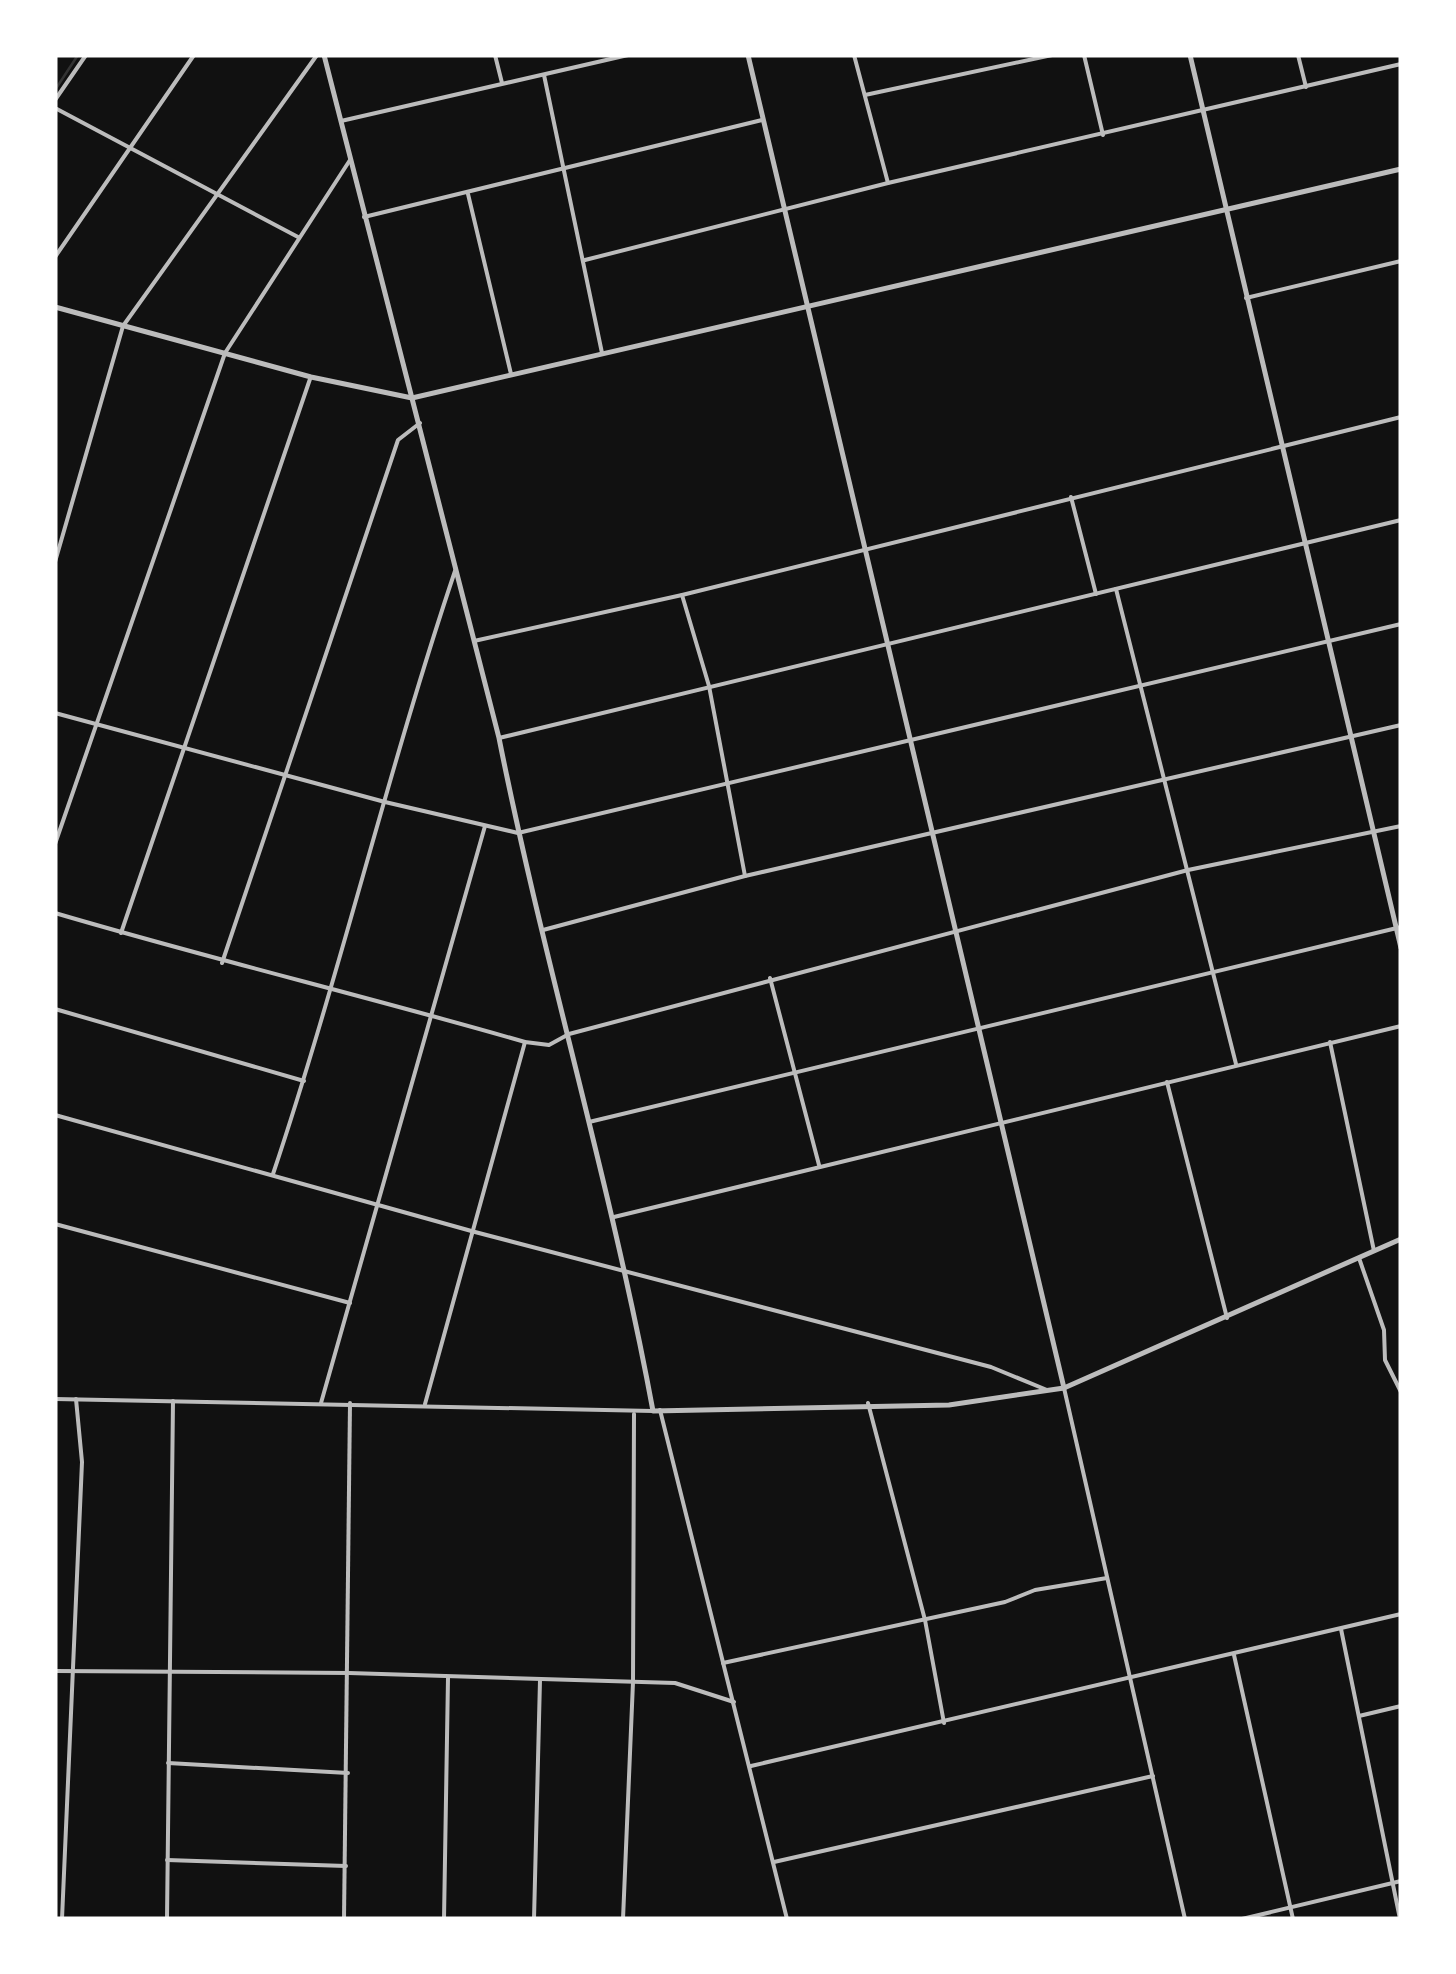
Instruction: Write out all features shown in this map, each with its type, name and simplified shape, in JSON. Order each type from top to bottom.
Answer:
[{"type":"street","points":[[55,100],[86,55]]},
{"type":"street","points":[[55,257],[194,55]]},
{"type":"street","points":[[320,55],[421,422],[614,1217],[657,1410],[752,1766],[787,1919]]},
{"type":"street","points":[[55,562],[123,326],[320,55]]},
{"type":"street","points":[[495,55],[502,84]]},
{"type":"street","points":[[340,121],[628,55]]},
{"type":"street","points":[[748,55],[864,550],[892,646],[932,836],[981,1026],[1185,1919]]},
{"type":"street","points":[[854,55],[888,183]]},
{"type":"street","points":[[865,94],[1052,55]]},
{"type":"street","points":[[1084,55],[1103,135]]},
{"type":"street","points":[[1190,55],[1401,948]]},
{"type":"street","points":[[1298,55],[1306,87]]},
{"type":"street","points":[[585,260],[888,183],[1401,64]]},
{"type":"street","points":[[544,75],[602,353]]},
{"type":"street","points":[[55,108],[300,238]]},
{"type":"street","points":[[364,218],[762,120]]},
{"type":"street","points":[[55,844],[226,353],[350,160]]},
{"type":"street","points":[[55,307],[310,377],[412,398],[1401,169]]},
{"type":"street","points":[[468,194],[510,374]]},
{"type":"street","points":[[1246,298],[1401,261]]},
{"type":"street","points":[[122,933],[310,377]]},
{"type":"street","points":[[474,641],[682,595],[1401,417]]},
{"type":"street","points":[[222,963],[398,440],[421,422]]},
{"type":"street","points":[[1071,497],[1096,594]]},
{"type":"street","points":[[499,738],[1401,520]]},
{"type":"street","points":[[273,1174],[333,988],[384,802],[456,569]]},
{"type":"street","points":[[1116,589],[1236,1064]]},
{"type":"street","points":[[682,595],[709,686],[745,876]]},
{"type":"street","points":[[55,713],[186,744],[384,802],[518,832],[1401,624]]},
{"type":"street","points":[[543,930],[745,876],[1401,725]]},
{"type":"street","points":[[321,1403],[485,826]]},
{"type":"street","points":[[55,913],[222,963],[333,988],[524,1042],[549,1044],[569,1034],[956,928],[1188,870],[1401,826]]},
{"type":"street","points":[[589,1122],[1399,928]]},
{"type":"street","points":[[770,978],[819,1165]]},
{"type":"street","points":[[55,1010],[304,1082]]},
{"type":"street","points":[[614,1217],[1401,1026]]},
{"type":"street","points":[[425,1406],[524,1042]]},
{"type":"street","points":[[1330,1042],[1374,1252]]},
{"type":"street","points":[[1167,1082],[1227,1318]]},
{"type":"street","points":[[55,1115],[475,1232],[626,1268],[806,1321],[990,1367],[1047,1390]]},
{"type":"street","points":[[55,1224],[350,1303]]},
{"type":"street","points":[[55,1399],[350,1403],[634,1414],[868,1403],[949,1405],[1064,1388],[1401,1239]]},
{"type":"street","points":[[1358,1258],[1384,1330],[1385,1360],[1401,1392]]},
{"type":"street","points":[[62,1919],[82,1462],[76,1399]]},
{"type":"street","points":[[167,1919],[174,1401]]},
{"type":"street","points":[[344,1919],[350,1403]]},
{"type":"street","points":[[868,1403],[925,1620],[944,1723]]},
{"type":"street","points":[[623,1919],[633,1682],[634,1414]]},
{"type":"street","points":[[723,1663],[1005,1602],[1035,1590],[1107,1578]]},
{"type":"street","points":[[752,1766],[1401,1614]]},
{"type":"street","points":[[1341,1629],[1400,1919]]},
{"type":"street","points":[[1234,1655],[1293,1919]]},
{"type":"street","points":[[55,1671],[349,1673],[633,1682],[694,1687],[734,1702]]},
{"type":"street","points":[[444,1919],[448,1678]]},
{"type":"street","points":[[534,1919],[540,1680]]},
{"type":"street","points":[[1359,1716],[1401,1706]]},
{"type":"street","points":[[168,1763],[348,1773]]},
{"type":"street","points":[[774,1862],[1153,1776]]},
{"type":"street","points":[[167,1860],[346,1866]]},
{"type":"street","points":[[1242,1919],[1401,1881]]},
{"type":"waterway","points":[[55,90],[78,55]]}]
